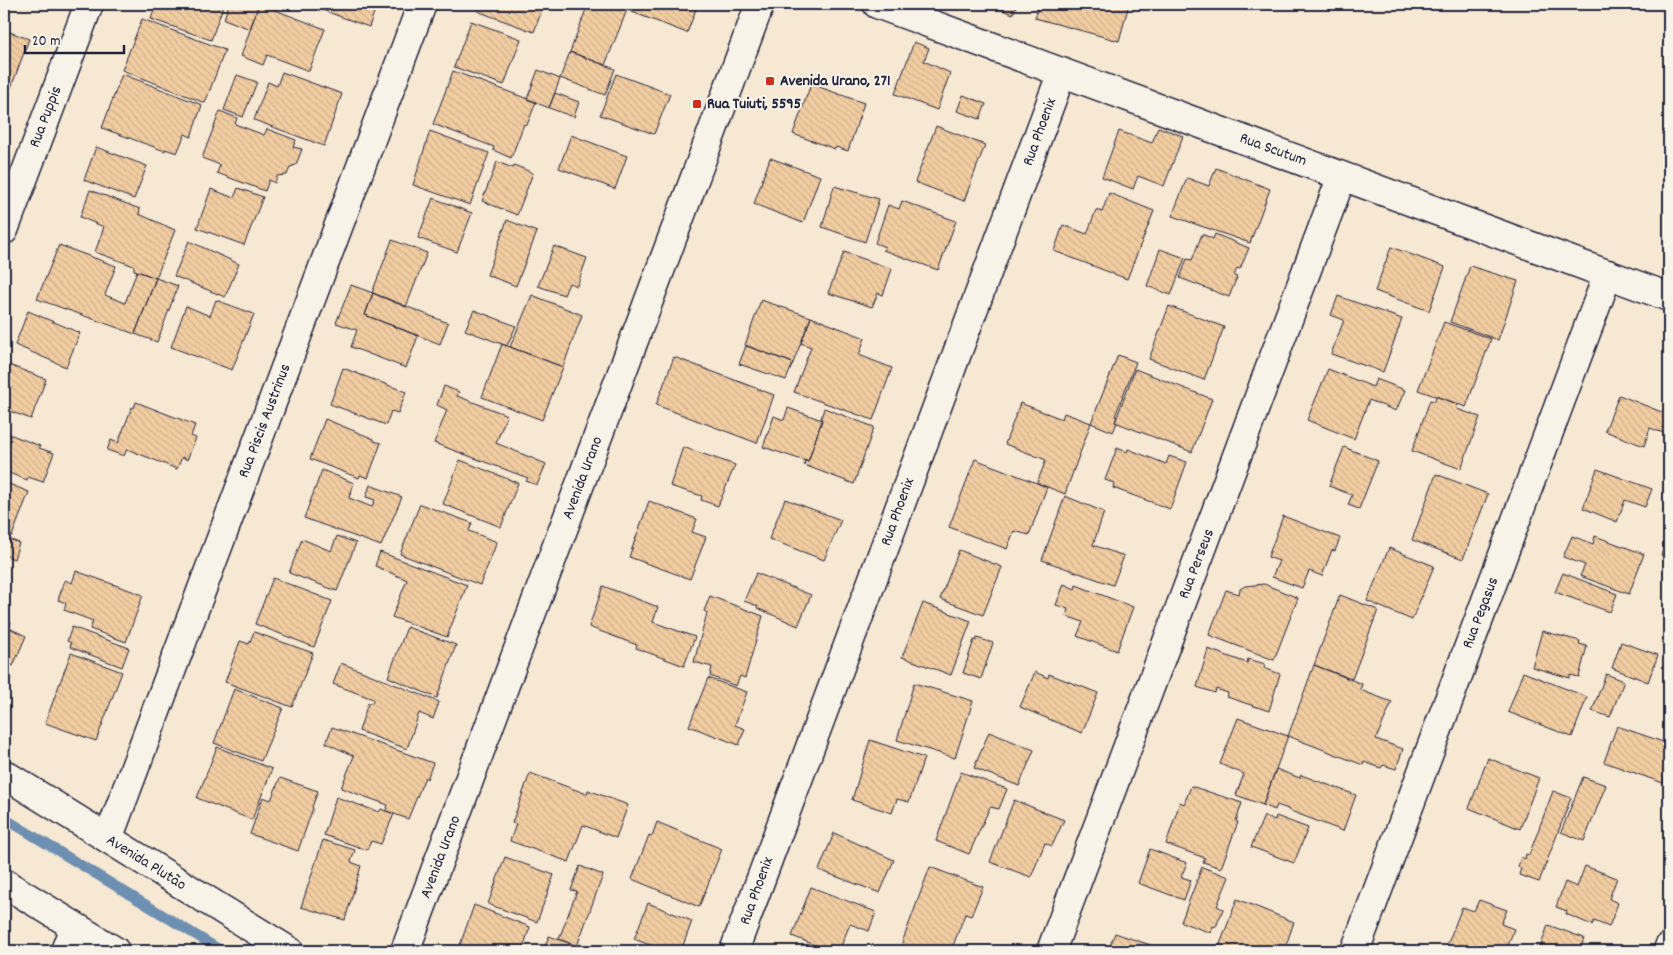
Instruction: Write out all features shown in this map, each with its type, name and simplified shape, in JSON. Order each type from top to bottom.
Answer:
[{"type":"street","name":"Rua Puppis","points":[[4,230],[89,4]]},
{"type":"street","name":"Rua Piscis Austrinus","points":[[108,839],[422,4]]},
{"type":"street","name":"Avenida Urano","points":[[405,951],[760,4]]},
{"type":"street","name":"Rua Scutum","points":[[877,4],[1669,297]]},
{"type":"street","name":"Rua Phoenix","points":[[734,951],[1062,72]]},
{"type":"street","name":"Rua Perseus","points":[[1051,951],[1342,176]]},
{"type":"street","name":"Rua Pegasus","points":[[1355,951],[1608,274]]},
{"type":"street","name":"Avenida Plutão","points":[[4,774],[289,951]]},
{"type":"street","points":[[4,884],[70,939],[115,951]]},
{"type":"street","points":[[1668,951],[1669,947]]},
{"type":"building","points":[[156,4],[224,4],[211,40],[151,19]]},
{"type":"building","points":[[229,4],[259,4],[250,29],[224,19]]},
{"type":"building","points":[[259,4],[277,5],[275,10],[325,29],[309,71],[267,55],[263,65],[241,56]]},
{"type":"building","points":[[274,4],[294,4],[291,10]]},
{"type":"building","points":[[310,4],[377,4],[369,27]]},
{"type":"building","points":[[480,4],[544,4],[534,32],[477,11]]},
{"type":"building","points":[[588,4],[611,4],[627,10],[605,65],[570,52]]},
{"type":"building","points":[[611,4],[698,4],[687,33]]},
{"type":"building","points":[[985,4],[1017,4],[1013,14]]},
{"type":"building","points":[[1039,4],[1129,4],[1119,41],[1035,18]]},
{"type":"building","points":[[142,19],[225,50],[205,103],[122,70]]},
{"type":"building","points":[[471,21],[521,39],[504,85],[454,67]]},
{"type":"building","points":[[4,30],[29,39],[8,96],[4,94]]},
{"type":"building","points":[[914,42],[929,48],[924,61],[950,73],[937,110],[895,94]]},
{"type":"building","points":[[570,52],[615,69],[605,95],[560,78]]},
{"type":"building","points":[[538,70],[560,79],[549,108],[527,99]]},
{"type":"building","points":[[453,71],[536,102],[527,125],[524,124],[511,158],[493,150],[494,147],[433,124]]},
{"type":"building","points":[[282,72],[342,94],[324,146],[254,120],[268,82],[277,86]]},
{"type":"building","points":[[122,74],[202,105],[191,137],[185,134],[177,153],[165,149],[165,151],[102,128]]},
{"type":"building","points":[[616,74],[670,94],[654,134],[600,115]]},
{"type":"building","points":[[237,75],[257,82],[243,117],[224,110]]},
{"type":"building","points":[[811,84],[864,103],[848,151],[836,147],[835,149],[793,134]]},
{"type":"building","points":[[555,93],[579,102],[574,117],[549,108]]},
{"type":"building","points":[[963,95],[986,104],[980,119],[957,111]]},
{"type":"building","points":[[220,111],[237,118],[235,124],[264,135],[267,129],[296,140],[293,147],[302,149],[296,165],[290,167],[287,175],[277,176],[275,183],[269,180],[265,191],[217,173],[220,165],[202,158]]},
{"type":"building","points":[[936,126],[985,145],[964,201],[915,182]]},
{"type":"building","points":[[1158,127],[1183,136],[1164,186],[1138,176],[1133,189],[1102,177],[1119,131],[1152,143]]},
{"type":"building","points":[[430,131],[489,153],[470,205],[413,185]]},
{"type":"building","points":[[571,135],[627,156],[615,189],[559,168]]},
{"type":"building","points":[[96,147],[147,166],[134,199],[84,180]]},
{"type":"building","points":[[770,158],[820,176],[803,223],[754,204]]},
{"type":"building","points":[[497,162],[513,168],[514,165],[533,173],[517,215],[482,201]]},
{"type":"building","points":[[1216,168],[1270,189],[1250,243],[1172,216],[1187,178],[1209,186]]},
{"type":"building","points":[[834,186],[879,199],[865,242],[822,227]]},
{"type":"building","points":[[238,188],[263,197],[244,245],[197,228],[211,189],[234,198]]},
{"type":"building","points":[[90,190],[140,209],[139,214],[175,230],[156,278],[134,270],[134,266],[95,252],[104,227],[80,217]]},
{"type":"building","points":[[1109,193],[1154,211],[1127,279],[1054,251],[1063,225],[1087,234],[1096,210],[1102,212]]},
{"type":"building","points":[[433,198],[472,213],[457,252],[418,238]]},
{"type":"building","points":[[902,201],[956,221],[938,270],[883,250],[885,247],[875,243],[888,205],[899,209]]},
{"type":"building","points":[[507,220],[537,232],[516,286],[487,275]]},
{"type":"building","points":[[1202,234],[1213,239],[1215,234],[1249,248],[1240,269],[1237,268],[1234,276],[1237,277],[1229,297],[1180,278],[1187,259],[1192,260]]},
{"type":"building","points":[[392,240],[427,253],[406,307],[372,293]]},
{"type":"building","points":[[189,241],[239,264],[225,297],[174,276]]},
{"type":"building","points":[[59,245],[116,266],[105,295],[125,303],[137,271],[156,278],[135,334],[37,299]]},
{"type":"building","points":[[554,246],[587,258],[577,286],[569,283],[564,295],[538,286]]},
{"type":"building","points":[[1391,247],[1445,267],[1429,311],[1375,291]]},
{"type":"building","points":[[1160,249],[1185,258],[1171,295],[1147,286]]},
{"type":"building","points":[[844,252],[892,269],[883,295],[878,293],[872,307],[828,293]]},
{"type":"building","points":[[1470,266],[1518,281],[1498,340],[1450,322]]},
{"type":"building","points":[[156,278],[178,286],[157,342],[135,334]]},
{"type":"building","points":[[351,285],[373,293],[365,315],[418,336],[406,368],[351,347],[357,330],[336,323]]},
{"type":"building","points":[[373,293],[448,323],[440,344],[365,315]]},
{"type":"building","points":[[532,295],[582,315],[563,367],[510,347]]},
{"type":"building","points":[[1338,296],[1402,319],[1383,372],[1331,354],[1344,320],[1331,315]]},
{"type":"building","points":[[216,300],[254,314],[232,370],[171,347],[186,306],[210,316]]},
{"type":"building","points":[[761,300],[811,317],[793,363],[745,345]]},
{"type":"building","points":[[1169,306],[1224,327],[1204,380],[1149,359]]},
{"type":"building","points":[[474,310],[516,326],[507,346],[465,330]]},
{"type":"building","points":[[28,311],[80,333],[66,367],[15,345]]},
{"type":"building","points":[[811,317],[865,338],[859,355],[892,368],[873,420],[794,392],[811,347],[801,343]]},
{"type":"building","points":[[1444,322],[1491,339],[1466,407],[1418,390]]},
{"type":"building","points":[[502,344],[563,367],[542,420],[482,397]]},
{"type":"building","points":[[746,346],[793,363],[786,380],[739,364]]},
{"type":"building","points":[[1118,355],[1136,362],[1115,416],[1117,417],[1115,422],[1117,423],[1113,432],[1091,423]]},
{"type":"building","points":[[674,357],[774,395],[757,443],[656,405]]},
{"type":"building","points":[[9,365],[46,379],[31,419],[4,409],[4,379]]},
{"type":"building","points":[[343,368],[406,392],[398,413],[391,411],[386,425],[330,404]]},
{"type":"building","points":[[1135,369],[1212,399],[1192,452],[1115,422]]},
{"type":"building","points":[[1328,369],[1373,387],[1376,379],[1405,390],[1396,411],[1369,400],[1354,439],[1307,420]]},
{"type":"building","points":[[444,386],[459,392],[457,396],[507,415],[496,443],[546,464],[537,485],[526,481],[528,478],[434,443],[447,410],[437,405]]},
{"type":"building","points":[[1619,395],[1669,415],[1669,435],[1650,428],[1644,446],[1605,431]]},
{"type":"building","points":[[1436,396],[1458,404],[1457,409],[1480,417],[1461,469],[1412,451],[1430,400],[1435,401]]},
{"type":"building","points":[[136,402],[195,425],[191,436],[196,438],[187,460],[182,457],[177,469],[127,449],[124,456],[107,450],[111,440],[118,443],[132,407],[134,408]]},
{"type":"building","points":[[1020,403],[1062,419],[1064,413],[1091,423],[1065,494],[1037,483],[1046,460],[1005,444]]},
{"type":"building","points":[[788,408],[822,420],[808,462],[763,447],[774,416],[784,420]]},
{"type":"building","points":[[824,408],[874,427],[854,484],[804,465],[805,460],[808,462]]},
{"type":"building","points":[[325,419],[381,443],[368,478],[360,475],[359,478],[310,459]]},
{"type":"building","points":[[4,432],[54,453],[43,482],[28,477],[27,480],[4,471]]},
{"type":"building","points":[[683,447],[735,465],[718,506],[701,500],[702,496],[670,486]]},
{"type":"building","points":[[1344,447],[1378,461],[1359,509],[1348,505],[1352,495],[1329,486]]},
{"type":"building","points":[[1117,448],[1127,452],[1128,449],[1166,464],[1169,456],[1187,462],[1170,509],[1113,488],[1114,483],[1105,480]]},
{"type":"building","points":[[975,459],[1047,487],[1029,535],[1014,531],[1007,549],[949,527]]},
{"type":"building","points":[[460,460],[518,483],[501,527],[443,504]]},
{"type":"building","points":[[1597,469],[1652,489],[1645,507],[1625,500],[1617,522],[1583,508]]},
{"type":"building","points":[[322,470],[354,483],[349,498],[372,507],[375,500],[366,497],[370,485],[402,497],[381,546],[304,518]]},
{"type":"building","points":[[1436,474],[1488,494],[1463,559],[1412,540]]},
{"type":"building","points":[[4,482],[29,492],[12,536],[4,533]]},
{"type":"building","points":[[1065,496],[1104,512],[1093,545],[1124,556],[1113,585],[1042,560]]},
{"type":"building","points":[[785,499],[841,520],[824,560],[769,539]]},
{"type":"building","points":[[649,501],[697,519],[692,532],[706,537],[690,579],[629,557]]},
{"type":"building","points":[[420,504],[472,523],[469,531],[497,542],[480,585],[400,554]]},
{"type":"building","points":[[1283,516],[1340,538],[1335,551],[1332,550],[1322,576],[1309,571],[1302,588],[1272,577],[1279,561],[1268,557]]},
{"type":"building","points":[[1669,535],[1669,558],[1661,555]]},
{"type":"building","points":[[337,536],[356,543],[337,591],[289,573],[302,539],[331,551]]},
{"type":"building","points":[[1572,536],[1593,544],[1595,536],[1644,554],[1629,594],[1580,576],[1585,565],[1563,557]]},
{"type":"building","points":[[4,537],[19,543],[14,559],[4,555]]},
{"type":"building","points":[[1389,548],[1434,566],[1412,620],[1367,601]]},
{"type":"building","points":[[959,550],[1002,567],[983,615],[940,599]]},
{"type":"building","points":[[380,552],[467,585],[447,637],[392,617],[407,580],[375,566]]},
{"type":"building","points":[[76,571],[143,595],[126,642],[90,629],[93,621],[64,610],[66,603],[58,600],[65,580],[72,583]]},
{"type":"building","points":[[756,573],[811,595],[798,626],[744,601]]},
{"type":"building","points":[[1563,573],[1617,594],[1610,612],[1555,592]]},
{"type":"building","points":[[273,578],[332,601],[314,647],[255,624]]},
{"type":"building","points":[[1064,584],[1075,589],[1076,585],[1133,607],[1117,651],[1077,636],[1083,622],[1066,616],[1068,609],[1056,605]]},
{"type":"building","points":[[1264,584],[1298,598],[1274,660],[1209,635],[1226,590],[1239,594],[1240,589],[1245,586]]},
{"type":"building","points":[[603,586],[658,607],[653,622],[695,637],[684,666],[636,648],[637,645],[589,627]]},
{"type":"building","points":[[1340,595],[1378,610],[1352,679],[1314,665]]},
{"type":"building","points":[[710,596],[763,616],[745,678],[740,676],[736,686],[710,676],[712,667],[694,662],[707,613],[704,611]]},
{"type":"building","points":[[923,603],[971,621],[951,675],[902,657]]},
{"type":"building","points":[[4,619],[11,622],[9,628],[26,636],[13,666],[4,662]]},
{"type":"building","points":[[72,627],[129,648],[122,667],[70,647],[71,643],[67,641]]},
{"type":"building","points":[[407,627],[456,645],[437,698],[388,677]]},
{"type":"building","points":[[1542,631],[1580,641],[1579,644],[1587,646],[1579,677],[1570,675],[1570,678],[1532,667]]},
{"type":"building","points":[[254,632],[313,653],[292,707],[225,682],[240,641],[249,644]]},
{"type":"building","points":[[977,638],[993,643],[981,679],[963,673],[974,640],[976,641]]},
{"type":"building","points":[[1621,642],[1658,655],[1648,682],[1612,668]]},
{"type":"building","points":[[1208,649],[1247,663],[1248,659],[1265,664],[1264,668],[1280,674],[1269,711],[1227,697],[1228,693],[1216,689],[1215,693],[1197,687]]},
{"type":"building","points":[[71,653],[122,672],[96,741],[45,723]]},
{"type":"building","points":[[341,663],[439,702],[433,719],[419,713],[407,749],[359,731],[368,703],[372,703],[373,699],[333,684]]},
{"type":"building","points":[[1314,665],[1362,684],[1360,690],[1392,702],[1376,739],[1403,749],[1396,769],[1383,765],[1381,768],[1364,762],[1363,765],[1288,736]]},
{"type":"building","points":[[1035,672],[1048,678],[1049,674],[1098,693],[1082,733],[1020,707]]},
{"type":"building","points":[[1523,672],[1587,697],[1572,737],[1508,712]]},
{"type":"building","points":[[1606,674],[1624,681],[1610,717],[1592,711]]},
{"type":"building","points":[[708,678],[747,692],[735,725],[745,729],[739,745],[689,726]]},
{"type":"building","points":[[914,683],[973,701],[955,758],[897,740]]},
{"type":"building","points":[[234,689],[283,708],[261,761],[214,743]]},
{"type":"building","points":[[1238,718],[1288,736],[1263,805],[1236,795],[1244,774],[1220,764]]},
{"type":"building","points":[[1617,726],[1669,744],[1669,766],[1663,783],[1604,762]]},
{"type":"building","points":[[332,727],[433,763],[427,779],[425,777],[408,819],[386,811],[388,805],[341,788],[354,756],[326,743]]},
{"type":"building","points":[[989,732],[1034,750],[1019,786],[974,768]]},
{"type":"building","points":[[870,740],[924,758],[909,802],[897,799],[892,813],[852,800]]},
{"type":"building","points":[[217,747],[272,769],[252,820],[197,798]]},
{"type":"building","points":[[1488,758],[1539,778],[1520,829],[1469,808]]},
{"type":"building","points":[[1276,769],[1300,778],[1301,775],[1356,795],[1343,831],[1277,805],[1275,810],[1263,805]]},
{"type":"building","points":[[961,772],[1007,789],[999,809],[990,807],[969,854],[936,841]]},
{"type":"building","points":[[530,773],[587,794],[588,790],[628,805],[616,838],[583,825],[569,862],[510,841],[516,824],[512,823]]},
{"type":"building","points":[[1583,777],[1606,785],[1584,841],[1561,832]]},
{"type":"building","points":[[280,778],[318,791],[298,851],[250,834],[263,797],[271,800]]},
{"type":"building","points":[[1191,786],[1242,803],[1236,821],[1238,822],[1221,868],[1203,862],[1205,858],[1166,844],[1180,802],[1184,804]]},
{"type":"building","points":[[1553,791],[1571,798],[1539,882],[1519,875],[1521,868],[1518,867],[1521,857],[1525,859],[1526,854],[1529,855]]},
{"type":"building","points":[[336,797],[379,812],[381,809],[394,814],[381,844],[371,841],[367,850],[324,835]]},
{"type":"building","points":[[1014,800],[1064,820],[1052,846],[1045,843],[1031,877],[990,862]]},
{"type":"building","points":[[1264,816],[1275,820],[1276,816],[1308,828],[1294,863],[1251,847]]},
{"type":"building","points":[[657,822],[722,849],[699,907],[632,879],[649,835],[652,836]]},
{"type":"building","points":[[834,833],[894,860],[880,893],[819,870]]},
{"type":"building","points":[[323,840],[355,850],[351,862],[361,866],[345,920],[301,907]]},
{"type":"building","points":[[1150,849],[1187,863],[1181,877],[1191,880],[1184,900],[1138,883]]},
{"type":"building","points":[[505,857],[554,875],[537,922],[488,904]]},
{"type":"building","points":[[580,866],[603,875],[577,946],[559,939],[577,891],[571,890]]},
{"type":"building","points":[[1585,866],[1617,878],[1609,899],[1618,903],[1609,927],[1594,921],[1592,925],[1566,914],[1567,911],[1556,907],[1565,882],[1577,887]]},
{"type":"building","points":[[930,867],[983,887],[971,916],[965,914],[951,951],[899,951]]},
{"type":"building","points":[[1202,867],[1229,877],[1217,906],[1223,909],[1216,927],[1213,926],[1211,933],[1181,922]]},
{"type":"building","points":[[811,887],[876,912],[869,931],[850,924],[839,951],[830,951],[792,936]]},
{"type":"building","points":[[1237,899],[1294,922],[1284,951],[1229,951],[1219,947]]},
{"type":"building","points":[[1479,900],[1507,910],[1501,924],[1514,929],[1506,951],[1445,951],[1462,907],[1474,911]]},
{"type":"building","points":[[648,903],[692,921],[681,951],[666,951],[634,939]]},
{"type":"building","points":[[474,905],[530,927],[522,951],[477,951],[460,945]]},
{"type":"building","points":[[1548,925],[1584,938],[1580,951],[1539,951]]},
{"type":"building","points":[[1115,933],[1157,946],[1170,951],[1108,951]]},
{"type":"building","points":[[549,936],[577,946],[592,951],[543,951]]},
{"type":"waterway","points":[[4,818],[222,951]]},
{"type":"place","name":"Avenida Urano, 271","points":[[770,81]]},
{"type":"place","name":"Rua Tuiuti, 5595","points":[[697,104]]}]
